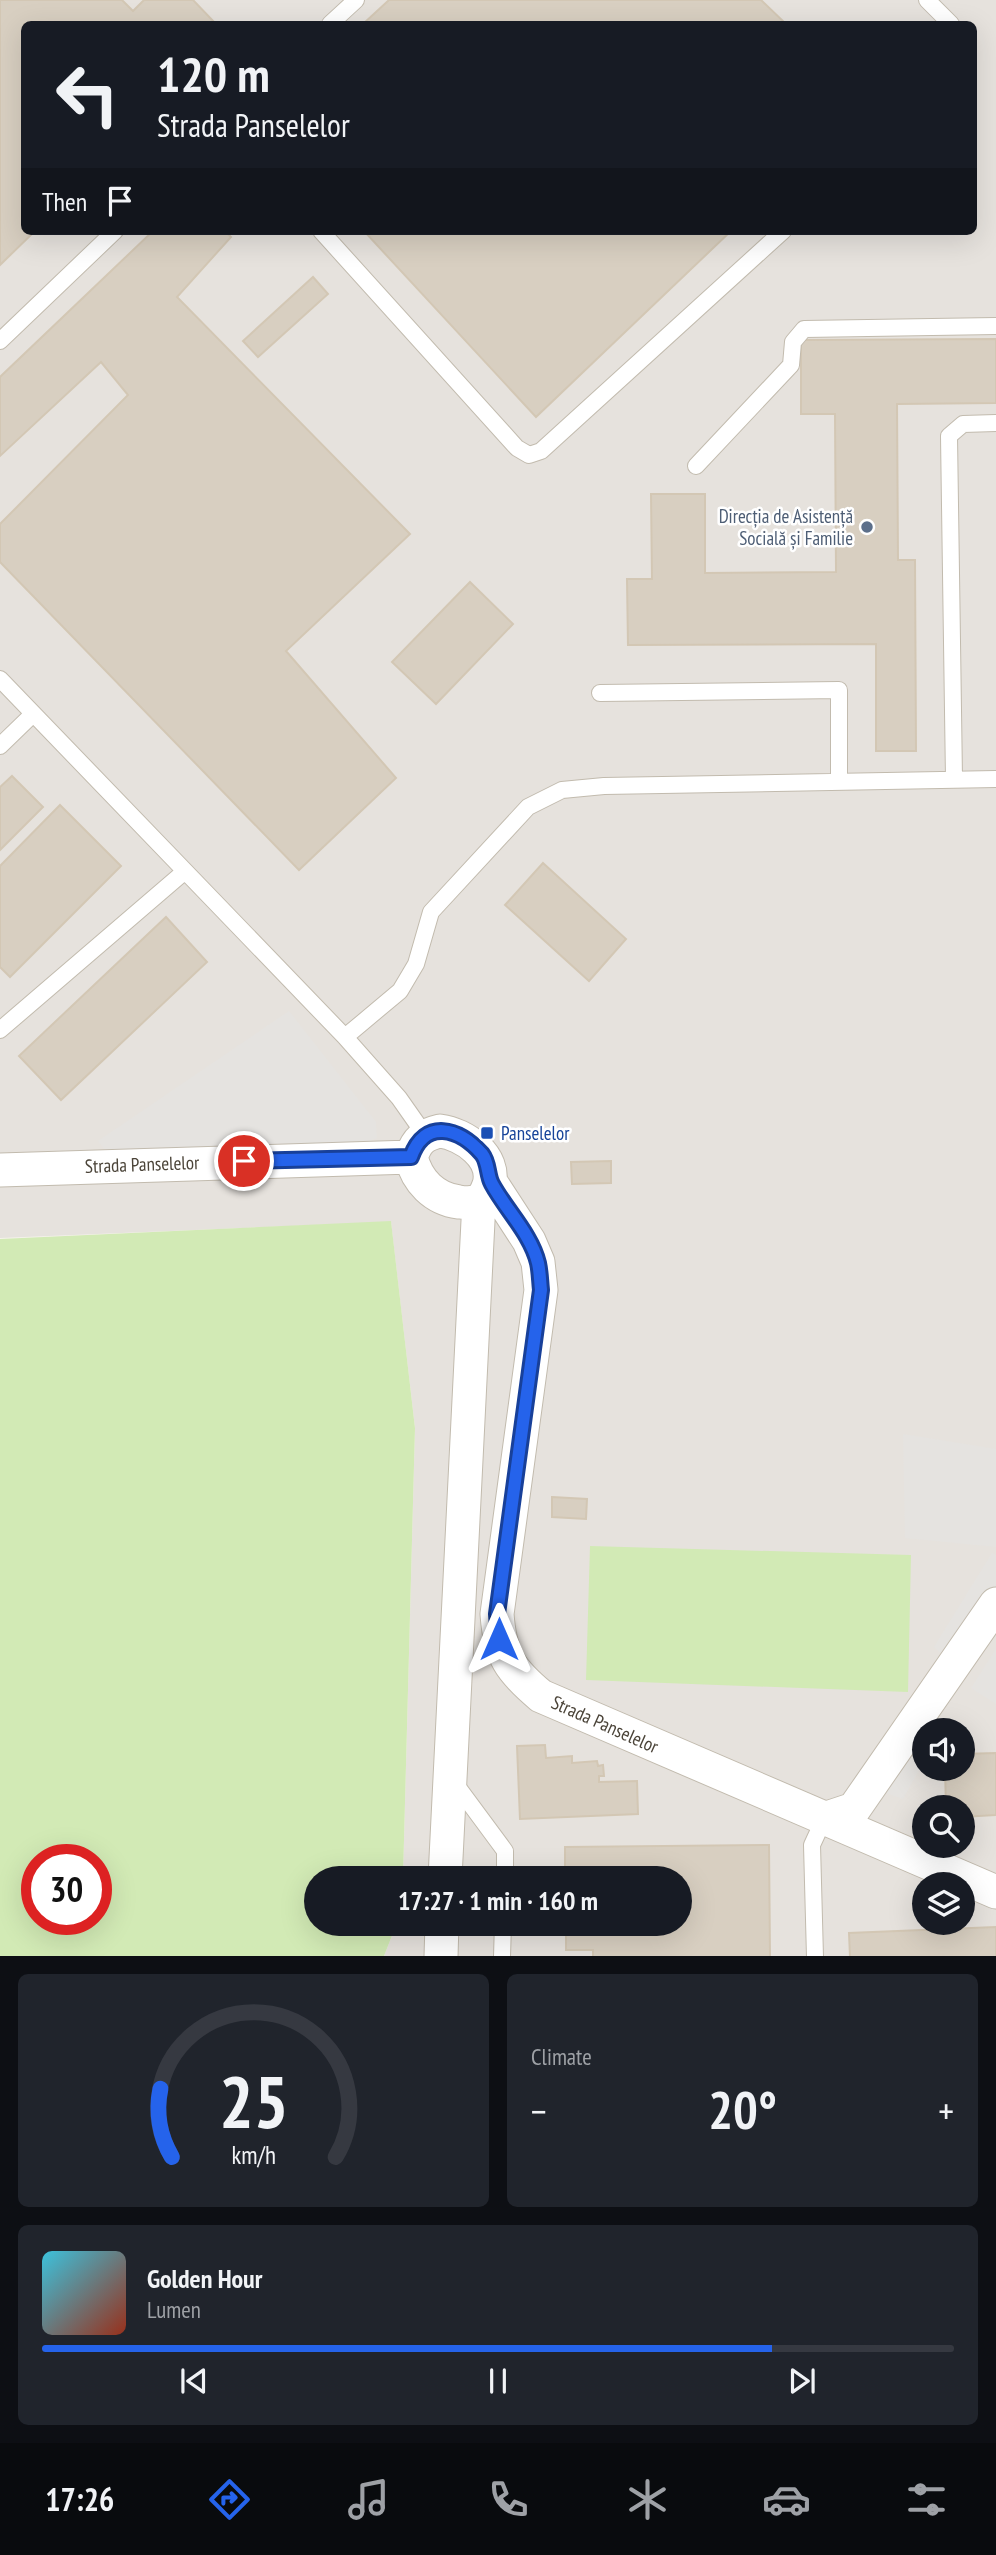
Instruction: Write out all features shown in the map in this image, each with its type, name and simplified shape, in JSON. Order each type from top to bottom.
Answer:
[{"type":"street","name":"Strada Panselelor","points":[[0,1170],[418,1146],[440,1131],[454,1133],[483,1155],[489,1168],[485,1191],[446,1866]]},
{"type":"street","points":[[418,1146],[417,1174],[433,1193],[456,1202],[485,1191]]},
{"type":"street","name":"Strada Panselelor","points":[[485,1191],[528,1241],[538,1262],[541,1290],[497,1614],[499,1639],[507,1662],[520,1678],[541,1696],[996,1892]]},
{"type":"street","points":[[824,1819],[854,1809],[996,1604]]},
{"type":"street","points":[[441,1956],[442,1936]]},
{"type":"lane","points":[[333,21],[356,0]]},
{"type":"lane","points":[[927,0],[948,21]]},
{"type":"lane","points":[[0,341],[111,235]]},
{"type":"lane","points":[[325,235],[517,448],[529,455],[541,451],[779,235]]},
{"type":"lane","points":[[696,466],[791,365],[793,342],[804,329],[996,327]]},
{"type":"lane","points":[[954,779],[949,436],[963,424],[996,424]]},
{"type":"lane","points":[[0,679],[345,1037],[398,1098],[418,1146]]},
{"type":"lane","points":[[600,693],[839,690],[839,782]]},
{"type":"lane","points":[[0,746],[33,714]]},
{"type":"lane","points":[[345,1037],[400,991],[416,964],[430,912],[528,807],[562,790],[604,786],[996,779]]},
{"type":"lane","points":[[0,1030],[184,872]]},
{"type":"lane","points":[[451,1778],[505,1851],[505,1866]]},
{"type":"lane","points":[[815,1956],[813,1845],[824,1819]]},
{"type":"lane","points":[[502,1956],[503,1936]]},
{"type":"shaded area","points":[[0,0],[996,0],[996,1956],[384,1956],[392,1936],[692,1936],[692,1866],[403,1866],[415,1428],[391,1222],[0,1238]]},
{"type":"shaded area","points":[[289,1011],[376,1122],[377,1138],[360,1145],[106,1151],[98,1141]]},
{"type":"shaded area","points":[[903,1434],[996,1449],[996,1547],[905,1538]]},
{"type":"shaded area","points":[[992,1553],[996,1555],[996,1591],[948,1660],[934,1647]]},
{"type":"shaded area","points":[[996,1649],[996,1704],[971,1688]]},
{"type":"shaded area","points":[[912,1747],[913,1781],[903,1799],[886,1793]]},
{"type":"green space","points":[[391,1221],[415,1428],[403,1866],[304,1866],[304,1936],[392,1936],[384,1956],[0,1956],[0,1239]]},
{"type":"green space","points":[[590,1546],[911,1555],[908,1692],[586,1680]]},
{"type":"building","points":[[0,0],[122,0],[133,11],[144,0],[193,0],[213,21],[21,21],[21,235],[31,235],[0,265]]},
{"type":"building","points":[[389,0],[761,0],[783,21],[366,21]]},
{"type":"building","points":[[149,235],[231,237],[177,297],[410,534],[286,651],[396,778],[299,870],[0,562],[0,524],[128,395],[101,362],[0,456],[0,377]]},
{"type":"building","points":[[368,235],[727,235],[536,417]]},
{"type":"building","points":[[313,277],[328,294],[258,357],[243,341]]},
{"type":"building","name":"Direcția de Asistență Socială și Familie","points":[[996,339],[996,403],[897,404],[898,560],[915,560],[916,751],[876,751],[876,644],[628,645],[627,579],[652,579],[651,494],[705,494],[705,573],[836,572],[835,414],[801,414],[801,340]]},
{"type":"building","points":[[470,582],[513,624],[436,704],[392,662]]},
{"type":"building","points":[[12,776],[43,807],[0,850],[0,787]]},
{"type":"building","points":[[60,805],[121,866],[10,977],[0,967],[0,866]]},
{"type":"building","points":[[543,863],[626,939],[589,981],[505,905]]},
{"type":"building","points":[[166,917],[207,962],[61,1100],[19,1056]]},
{"type":"building","points":[[611,1161],[611,1183],[572,1184],[571,1162]]},
{"type":"building","points":[[552,1497],[587,1499],[586,1519],[552,1517]]},
{"type":"building","points":[[545,1745],[546,1758],[572,1756],[572,1763],[597,1761],[598,1766],[603,1765],[604,1776],[599,1776],[599,1782],[637,1781],[638,1814],[520,1819],[517,1746]]},
{"type":"building","points":[[996,1753],[996,1815],[975,1816],[975,1795],[946,1795],[945,1781],[975,1781],[975,1754]]},
{"type":"building","points":[[769,1845],[770,1956],[593,1956],[593,1950],[566,1950],[566,1936],[692,1936],[692,1866],[565,1866],[565,1847]]},
{"type":"building","points":[[996,1927],[996,1956],[850,1956],[849,1933],[912,1930],[912,1935],[975,1935],[975,1928]]},
{"type":"place","name":"Direcția de Asistență Socială și Familie","points":[[867,527]]},
{"type":"place","name":"Panselelor","points":[[487,1133]]},
{"type":"route","points":[[244,1161],[411,1157],[416,1143],[425,1135],[440,1131],[454,1133],[483,1155],[489,1168],[490,1181],[528,1241],[538,1262],[541,1290],[497,1614],[499,1639]]}]
